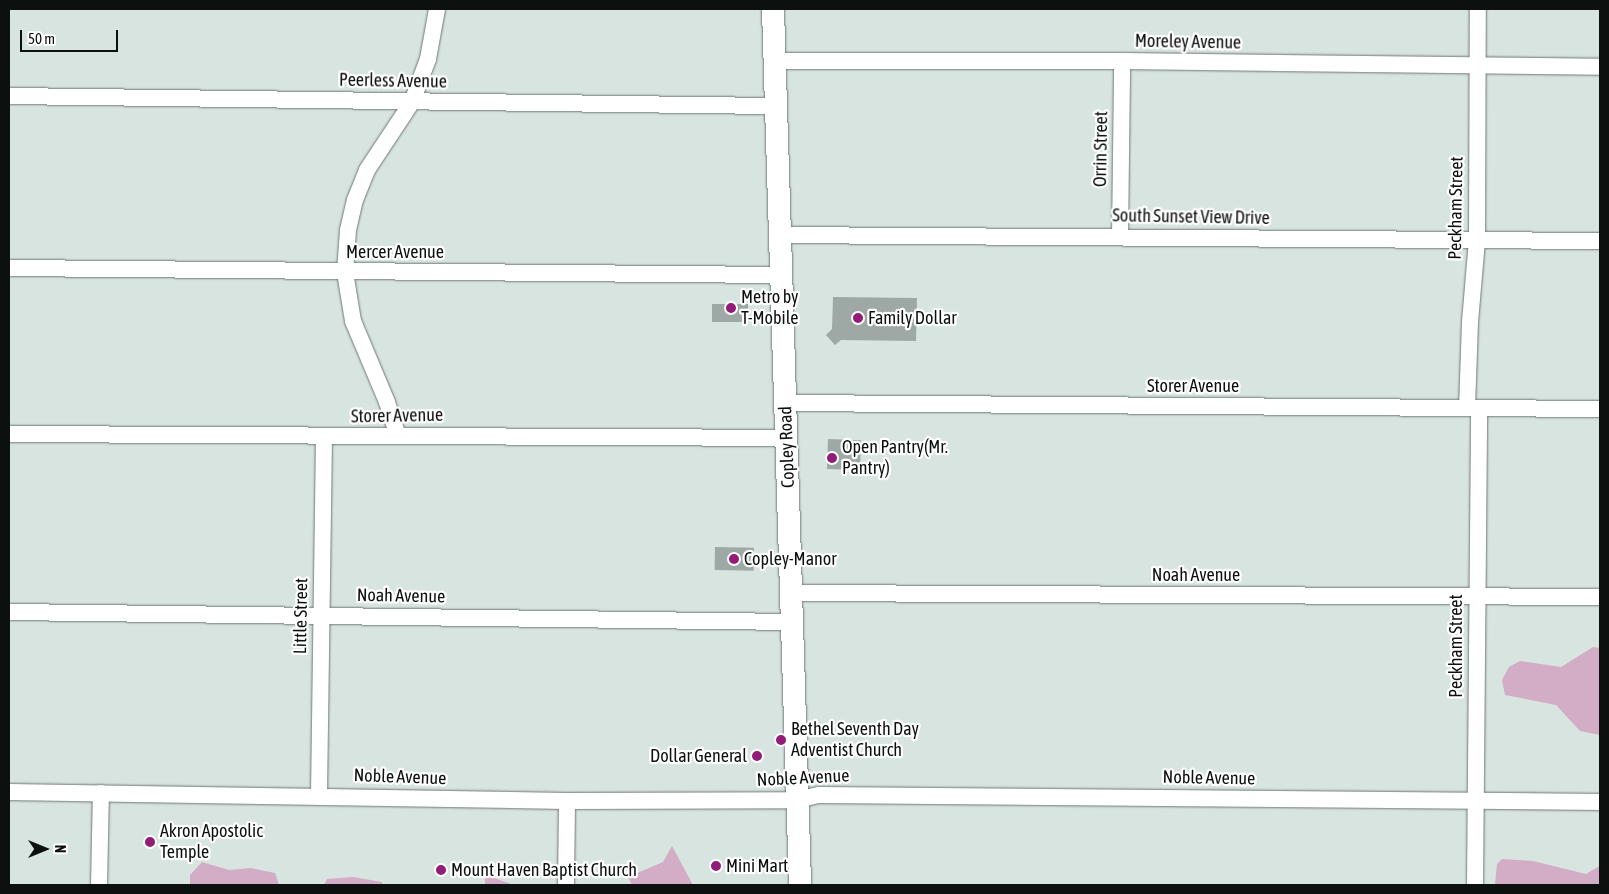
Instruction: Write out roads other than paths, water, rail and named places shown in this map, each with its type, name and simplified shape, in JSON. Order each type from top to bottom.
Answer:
[{"type":"main road","name":"Copley Road","points":[[773,9],[800,885]]},
{"type":"street","points":[[397,433],[387,402],[356,331],[345,272],[348,230],[362,180],[412,102],[429,53],[438,9]]},
{"type":"street","name":"Peckham Street","points":[[1475,885],[1477,596],[1473,408],[1469,330],[1477,240],[1478,9]]},
{"type":"street","name":"Moreley Avenue","points":[[776,61],[1122,61],[1600,67]]},
{"type":"street","name":"Orrin Street","points":[[1120,236],[1122,61]]},
{"type":"street","name":"Peerless Avenue","points":[[9,96],[776,106]]},
{"type":"street","name":"South Sunset View Drive","points":[[780,234],[1600,241]]},
{"type":"street","name":"Mercer Avenue","points":[[9,268],[781,275]]},
{"type":"street","name":"Storer Avenue","points":[[785,404],[1600,409]]},
{"type":"street","name":"Storer Avenue","points":[[9,434],[324,438],[397,433],[729,440],[786,438]]},
{"type":"street","name":"Little Street","points":[[319,795],[324,438]]},
{"type":"street","name":"Noah Avenue","points":[[792,592],[1600,597]]},
{"type":"street","name":"Noah Avenue","points":[[9,612],[792,622]]},
{"type":"street","name":"Noble Avenue","points":[[9,792],[319,795],[567,801],[797,800],[819,794],[1600,802]]},
{"type":"street","points":[[99,885],[101,793]]},
{"type":"street","points":[[566,885],[567,801]]},
{"type":"place","name":"Metro by T-Mobile","points":[[731,308]]},
{"type":"place","name":"Family Dollar","points":[[858,318]]},
{"type":"place","name":"Open Pantry(Mr. Pantry)","points":[[832,458]]},
{"type":"place","name":"Copley-Manor","points":[[734,559]]},
{"type":"place","name":"Bethel Seventh Day Adventist Church","points":[[781,740]]},
{"type":"place","name":"Dollar General","points":[[757,756]]},
{"type":"place","name":"Akron Apostolic Temple","points":[[150,842]]},
{"type":"place","name":"Mini Mart","points":[[716,866]]},
{"type":"place","name":"Mount Haven Baptist Church","points":[[441,870]]}]
